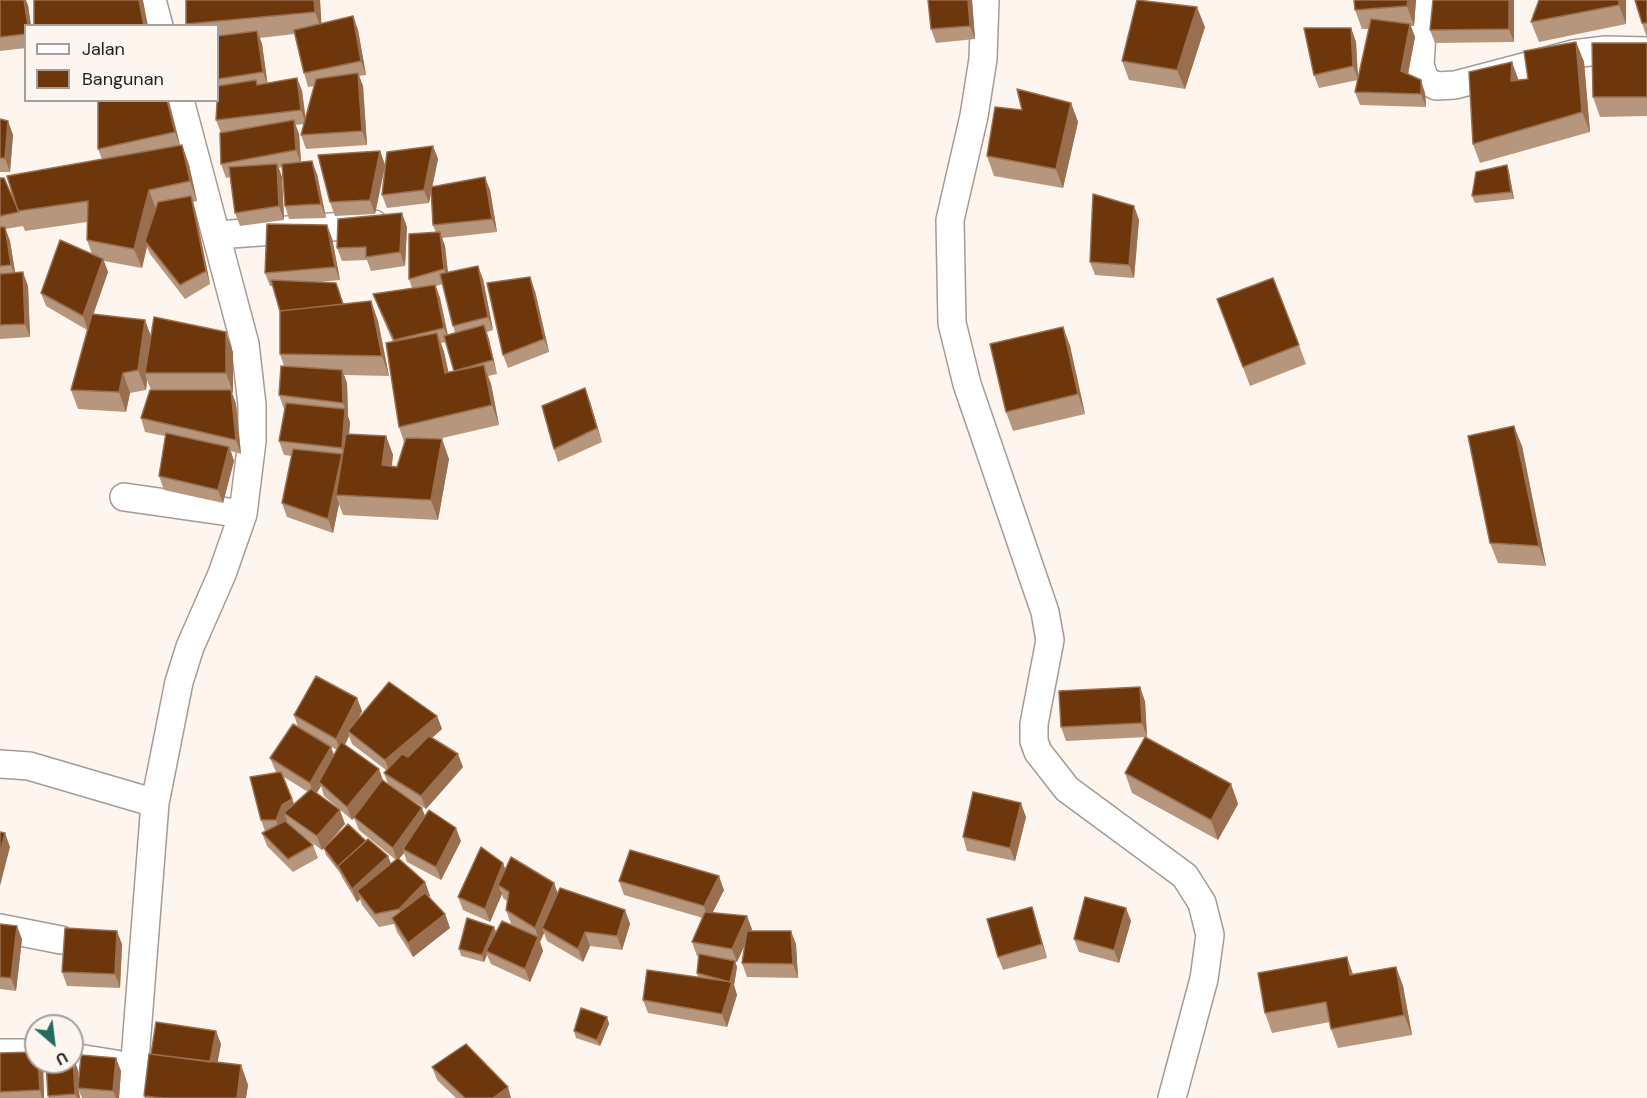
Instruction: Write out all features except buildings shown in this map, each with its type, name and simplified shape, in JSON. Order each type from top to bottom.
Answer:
[{"type":"street","points":[[152,0],[158,24]]},
{"type":"street","points":[[985,0],[983,59],[974,116],[950,220],[952,322],[967,384],[1045,612],[1050,640],[1034,724],[1034,741],[1038,752],[1067,789],[1185,876],[1202,903],[1210,935],[1204,979],[1172,1098]]},
{"type":"street","points":[[1424,0],[1420,65],[1425,80],[1436,86],[1455,85],[1573,54],[1606,50],[1647,51]]},
{"type":"street","points":[[132,1098],[155,803],[179,682],[190,647],[222,574],[243,514],[252,441],[252,405],[245,344],[217,235],[183,155],[180,102]]},
{"type":"street","points":[[217,235],[388,223]]},
{"type":"street","points":[[124,497],[243,514]]},
{"type":"street","points":[[0,764],[29,766],[155,803]]},
{"type":"street","points":[[0,928],[61,940]]},
{"type":"street","points":[[0,1053],[24,1053]]},
{"type":"street","points":[[84,1059],[135,1067]]}]
